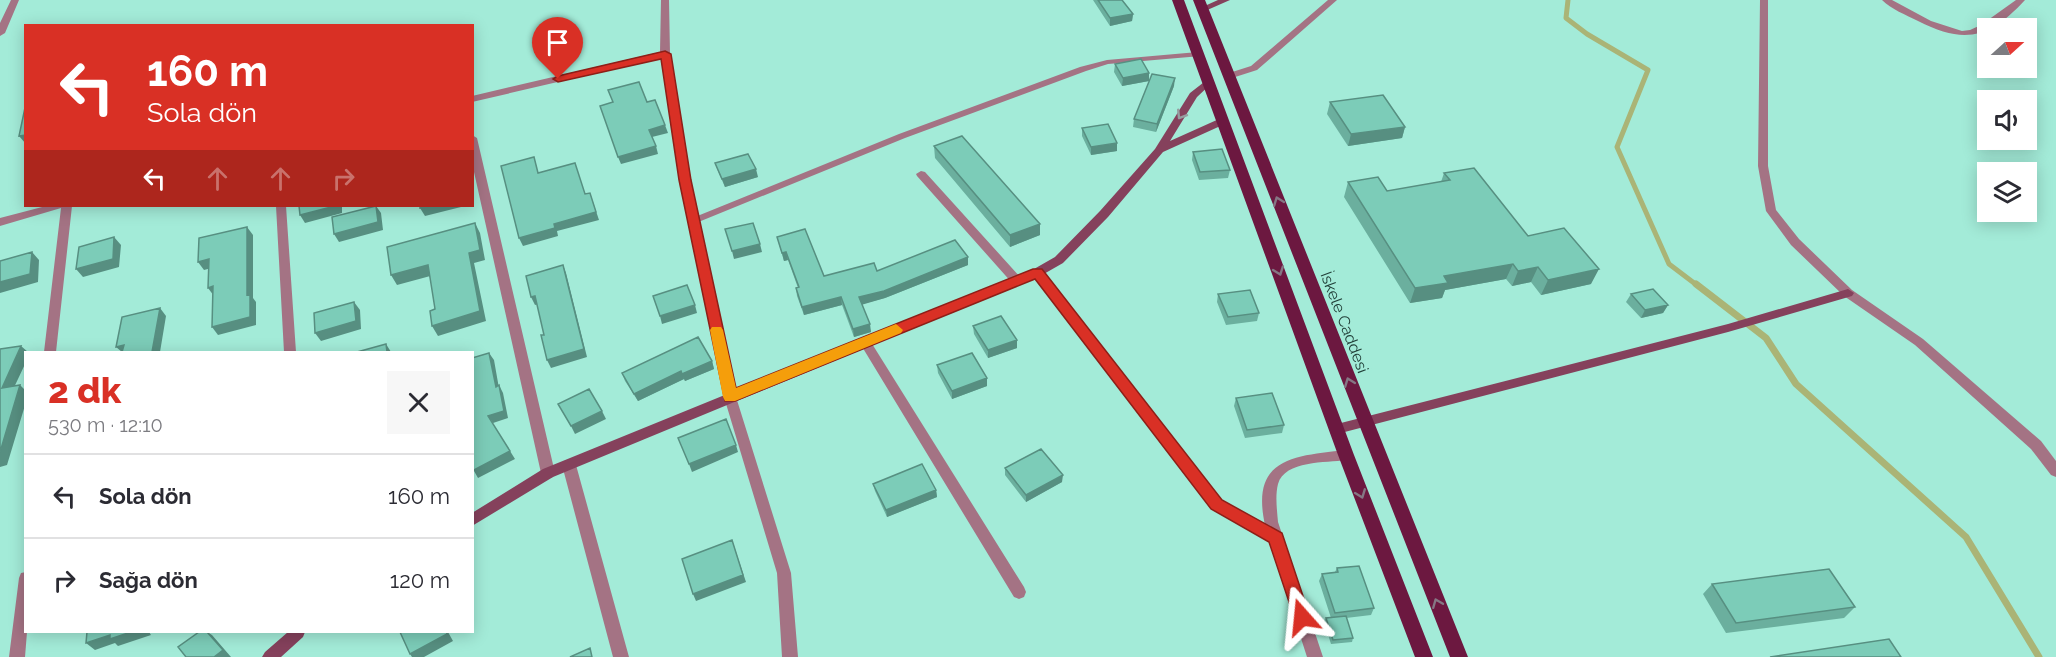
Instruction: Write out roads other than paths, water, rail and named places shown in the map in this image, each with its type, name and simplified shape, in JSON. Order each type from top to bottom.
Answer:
[{"type":"main road","points":[[1178,0],[1346,455],[1424,657]]},
{"type":"main road","name":"İskele Caddesi","points":[[1201,4],[1458,657]]},
{"type":"street","points":[[0,33],[15,0]]},
{"type":"street","points":[[665,0],[665,54],[693,221],[730,397],[784,573],[790,657]]},
{"type":"street","points":[[1201,4],[1226,0]]},
{"type":"street","points":[[1229,76],[1254,68],[1333,0]]},
{"type":"street","points":[[1764,0],[1762,166],[1771,211],[1795,242],[1848,293],[1919,342],[2036,445],[2056,471]]},
{"type":"street","points":[[1886,0],[1921,20],[1941,28],[1969,34],[1992,24],[2020,0]]},
{"type":"street","points":[[474,99],[665,54]]},
{"type":"street","points":[[474,519],[548,473],[1038,273],[1059,260],[1104,214],[1159,151],[1193,95],[1208,82]]},
{"type":"street","points":[[1159,151],[1223,121]]},
{"type":"street","points":[[474,147],[548,473]]},
{"type":"street","points":[[921,174],[1017,281]]},
{"type":"street","points":[[0,222],[53,207]]},
{"type":"street","points":[[50,351],[67,207]]},
{"type":"street","points":[[281,207],[290,351]]},
{"type":"street","points":[[1038,273],[1217,505],[1276,538]]},
{"type":"street","points":[[1337,429],[1728,328],[1848,293]]},
{"type":"street","points":[[865,342],[1019,592]]},
{"type":"street","points":[[1315,657],[1271,522],[1268,499],[1272,477],[1284,464],[1346,455]]},
{"type":"street","points":[[569,465],[621,657]]},
{"type":"street","points":[[17,657],[24,596]]},
{"type":"street","points":[[270,657],[297,633]]},
{"type":"lane","points":[[693,221],[902,135],[1083,69],[1107,62],[1198,54]]},
{"type":"waterway","points":[[1568,0],[1566,18],[1587,34],[1648,70],[1617,147],[1669,264],[1698,286]]},
{"type":"waterway","points":[[1696,284],[1766,338],[1796,384],[1966,537],[2039,657]]}]
